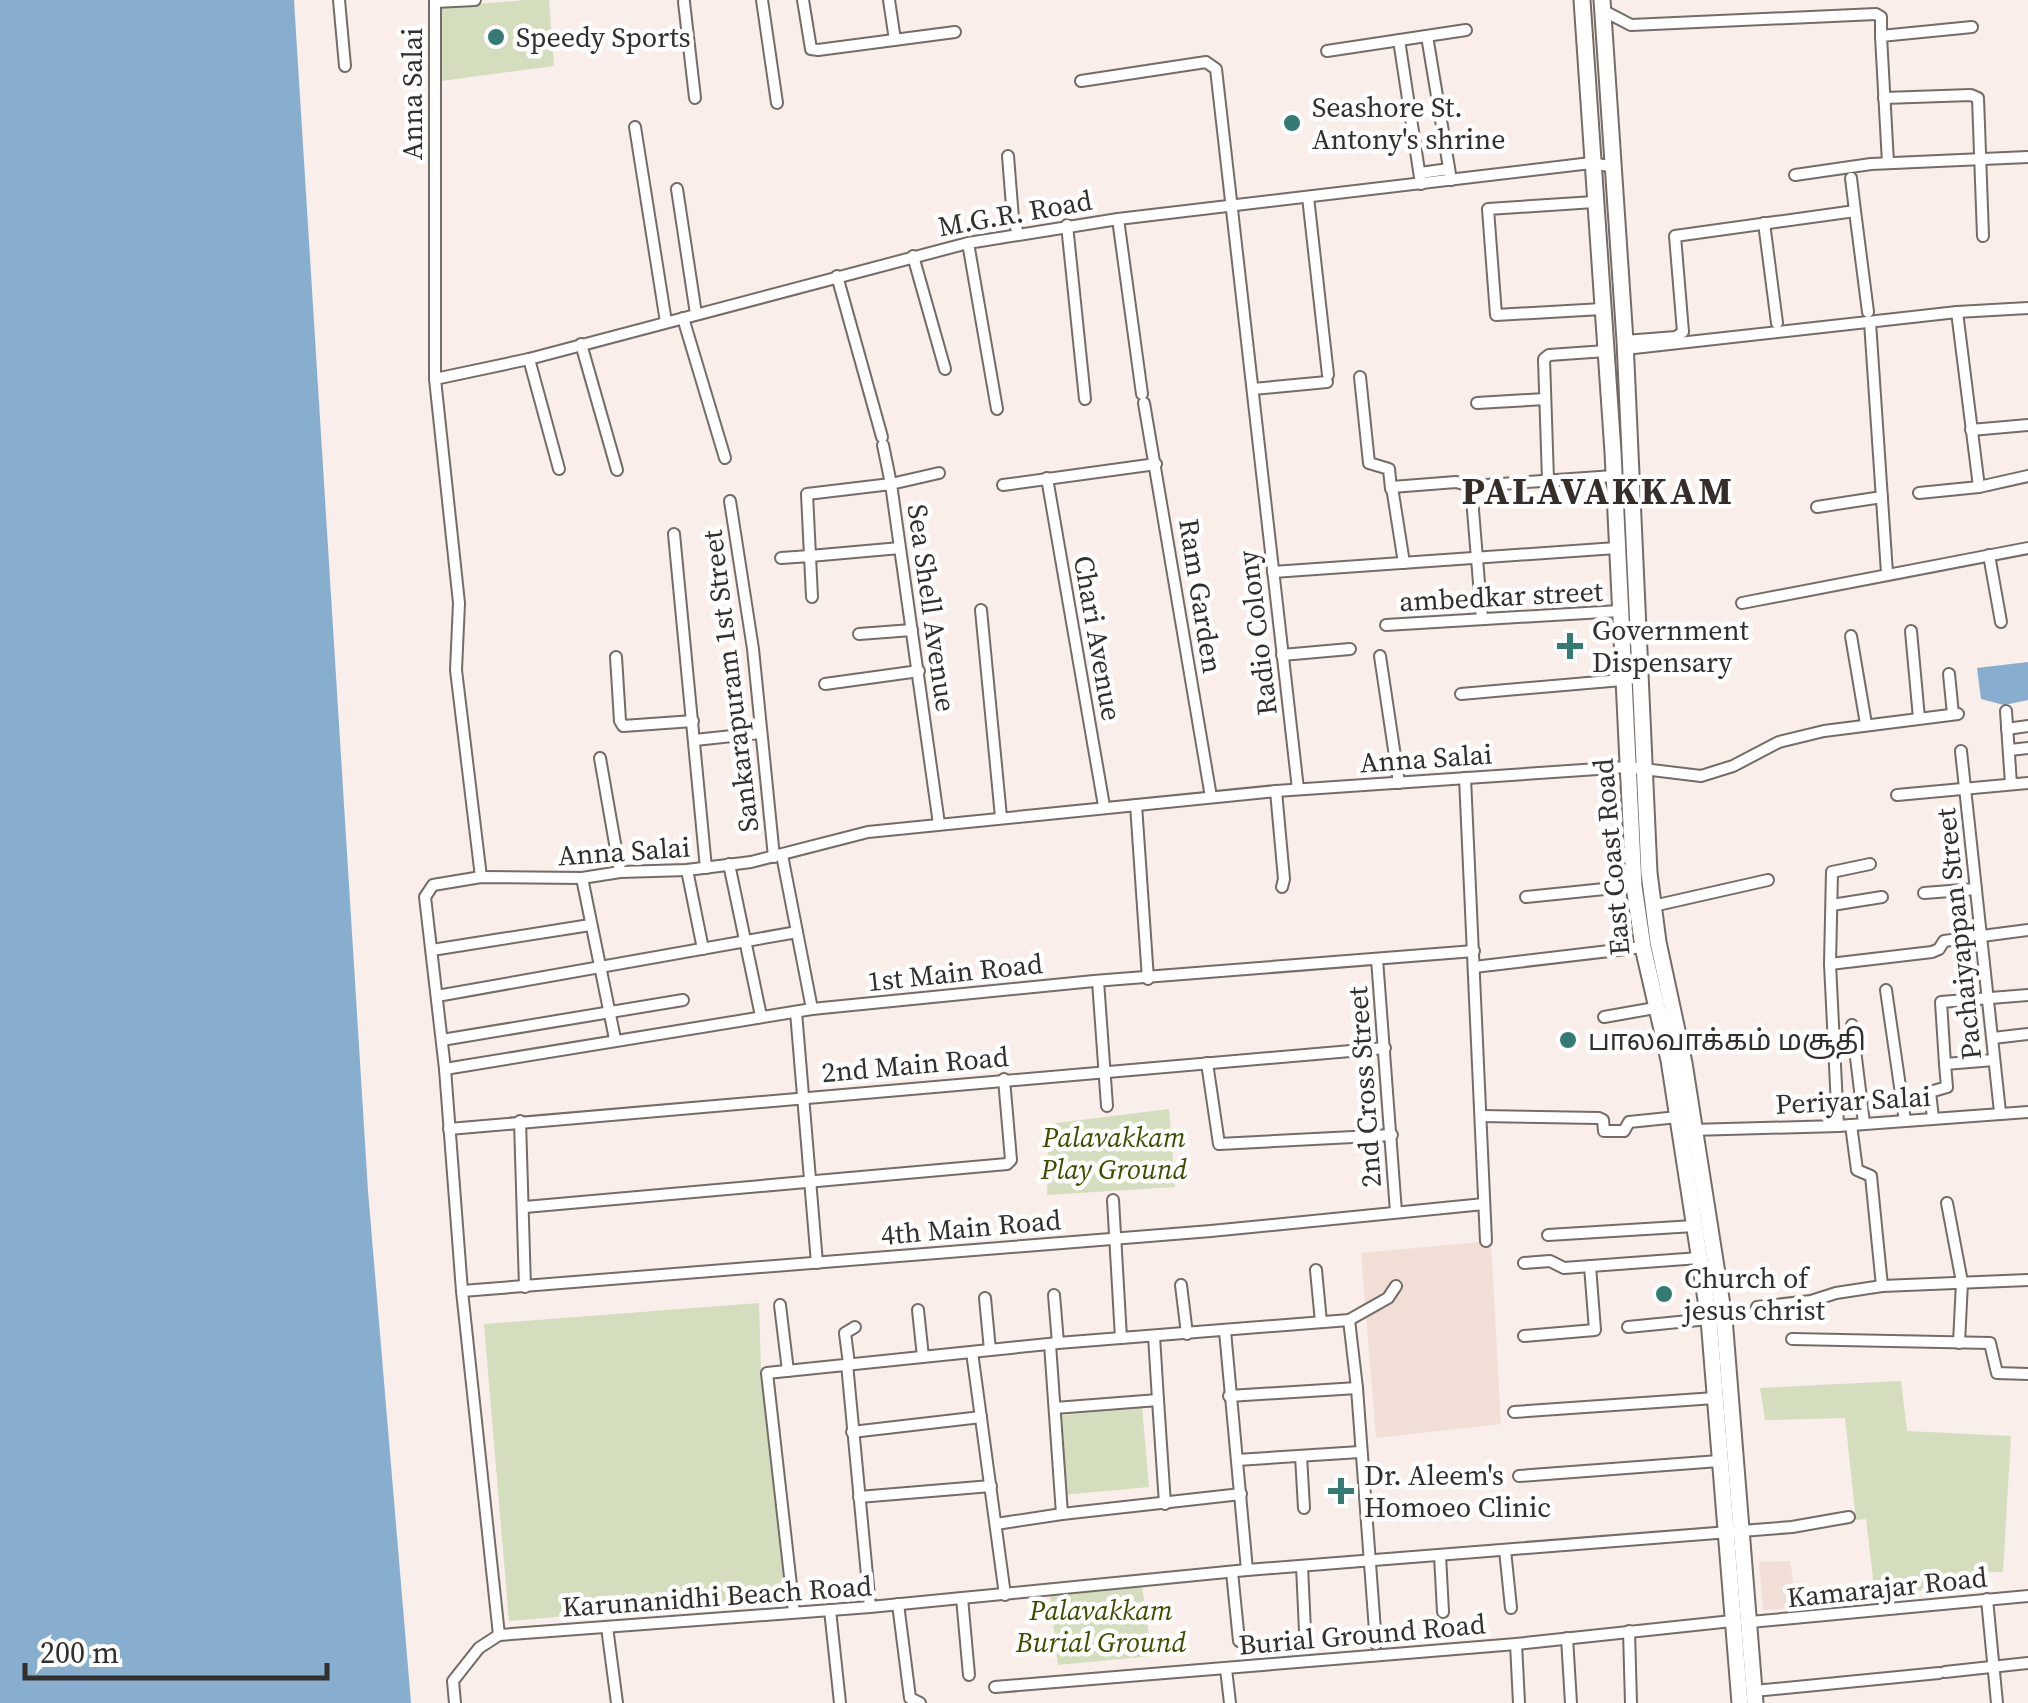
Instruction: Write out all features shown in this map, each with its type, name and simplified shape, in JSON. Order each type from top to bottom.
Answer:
[{"type":"main road","name":"East Coast Road","points":[[1582,0],[1614,476],[1622,680],[1653,906],[1684,1064],[1684,1126],[1709,1320],[1719,1461],[1750,1622],[1754,1697]]},
{"type":"main road","name":"East Coast Road","points":[[1603,5],[1625,345],[1634,886],[1643,948],[1724,1318],[1732,1621],[1740,1703]]},
{"type":"street","points":[[339,0],[345,66]]},
{"type":"street","points":[[435,1],[474,0]]},
{"type":"street","points":[[762,0],[778,103]]},
{"type":"street","points":[[803,0],[812,49],[955,32]]},
{"type":"street","points":[[889,0],[895,40]]},
{"type":"street","name":"Anna Salai","points":[[435,1],[436,379],[459,603],[456,670],[481,877],[582,878],[620,872],[688,870],[778,856],[868,832],[1298,789],[1634,768],[1701,776],[1733,766],[1779,742],[1866,724],[1956,714],[1949,674]]},
{"type":"street","points":[[688,1],[696,98]]},
{"type":"street","points":[[1603,5],[1631,26],[1876,14],[1881,17],[1888,163]]},
{"type":"street","points":[[1881,36],[1972,27]]},
{"type":"street","points":[[1326,51],[1466,30]]},
{"type":"street","points":[[1428,36],[1450,174]]},
{"type":"street","points":[[1399,40],[1421,179]]},
{"type":"street","name":"Radio Colony","points":[[1080,81],[1206,62],[1214,65],[1298,789]]},
{"type":"street","points":[[1884,98],[1978,98],[1983,236]]},
{"type":"street","points":[[635,127],[666,322]]},
{"type":"street","points":[[1008,156],[1013,219],[1018,234]]},
{"type":"street","points":[[1795,175],[1888,163],[2028,157]]},
{"type":"street","name":"M.G.R. Road","points":[[436,379],[529,359],[968,242],[1067,225],[1308,197],[1450,174],[1592,163],[1615,166]]},
{"type":"street","points":[[1851,178],[1869,317],[1887,573]]},
{"type":"street","points":[[677,189],[696,314]]},
{"type":"street","points":[[1253,390],[1327,379],[1308,197]]},
{"type":"street","points":[[1594,202],[1488,210],[1490,266],[1496,315],[1602,309]]},
{"type":"street","points":[[1625,345],[1676,337],[1683,332],[1675,236],[1855,210]]},
{"type":"street","name":"Ram Garden","points":[[1118,218],[1143,399],[1211,797]]},
{"type":"street","points":[[1764,224],[1777,324]]},
{"type":"street","points":[[1067,225],[1086,398]]},
{"type":"street","points":[[968,242],[997,409]]},
{"type":"street","points":[[913,256],[944,370]]},
{"type":"street","points":[[837,276],[891,484],[939,473]]},
{"type":"street","points":[[1625,345],[1869,317],[2028,308]]},
{"type":"street","points":[[1957,312],[1979,486]]},
{"type":"street","points":[[683,318],[725,458]]},
{"type":"street","points":[[582,344],[617,470]]},
{"type":"street","points":[[1548,480],[1545,357],[1606,351]]},
{"type":"street","points":[[529,359],[558,469]]},
{"type":"street","points":[[1360,377],[1368,460],[1371,465],[1388,469],[1404,562]]},
{"type":"street","points":[[1478,403],[1545,399]]},
{"type":"street","points":[[1970,430],[2028,425]]},
{"type":"street","points":[[1003,484],[1156,464]]},
{"type":"street","points":[[1391,488],[1614,476]]},
{"type":"street","points":[[1919,493],[2028,476]]},
{"type":"street","name":"Chari Avenue","points":[[1047,478],[1104,806]]},
{"type":"street","name":"Sea Shell Avenue","points":[[810,556],[807,494],[891,484],[939,824]]},
{"type":"street","points":[[1471,486],[1482,619]]},
{"type":"street","points":[[1818,508],[1882,497]]},
{"type":"street","name":"Sankarapuram 1st Street","points":[[730,501],[778,856],[812,1009]]},
{"type":"street","points":[[674,534],[706,868]]},
{"type":"street","points":[[781,558],[900,548]]},
{"type":"street","points":[[1273,572],[1616,548]]},
{"type":"street","points":[[1742,602],[2028,548]]},
{"type":"street","points":[[1989,554],[2002,622]]},
{"type":"street","points":[[810,556],[812,597]]},
{"type":"street","points":[[981,610],[1001,817]]},
{"type":"street","name":"ambedkar street","points":[[1386,626],[1619,612]]},
{"type":"street","points":[[859,634],[912,630]]},
{"type":"street","points":[[1911,632],[1920,718]]},
{"type":"street","points":[[1851,636],[1866,724]]},
{"type":"street","points":[[1282,654],[1350,649]]},
{"type":"street","points":[[1380,656],[1399,783]]},
{"type":"street","points":[[616,657],[623,726],[693,721]]},
{"type":"street","points":[[825,684],[918,670]]},
{"type":"street","points":[[1461,694],[1622,680]]},
{"type":"street","points":[[2006,711],[2011,784]]},
{"type":"street","points":[[2008,729],[2028,726]]},
{"type":"street","points":[[695,740],[760,733]]},
{"type":"street","points":[[2010,750],[2028,748]]},
{"type":"street","name":"Pachaiyappan Street","points":[[1961,751],[2000,1112]]},
{"type":"street","points":[[600,758],[620,872]]},
{"type":"street","points":[[1466,778],[1486,1241]]},
{"type":"street","points":[[1897,795],[2028,783]]},
{"type":"street","points":[[1276,791],[1282,887]]},
{"type":"street","points":[[1136,805],[1148,979]]},
{"type":"street","points":[[729,864],[761,1016]]},
{"type":"street","points":[[1838,1126],[1830,964],[1832,872],[1870,864]]},
{"type":"street","points":[[688,870],[703,948]]},
{"type":"street","points":[[455,1703],[453,1681],[479,1648],[498,1635],[462,1291],[438,996],[425,897],[429,888],[438,884],[481,877]]},
{"type":"street","points":[[582,878],[614,1040]]},
{"type":"street","points":[[1653,906],[1768,880]]},
{"type":"street","points":[[1526,898],[1634,886]]},
{"type":"street","points":[[1924,893],[1976,889]]},
{"type":"street","points":[[1832,905],[1882,897]]},
{"type":"street","points":[[432,950],[590,925]]},
{"type":"street","points":[[1830,964],[1936,951],[1944,941],[2028,930]]},
{"type":"street","points":[[438,996],[797,932]]},
{"type":"street","points":[[1474,967],[1643,948]]},
{"type":"street","name":"1st Main Road","points":[[445,1069],[812,1009],[1098,981],[1474,952]]},
{"type":"street","name":"2nd Cross Street","points":[[1377,959],[1396,1212]]},
{"type":"street","points":[[1098,981],[1106,1106]]},
{"type":"street","points":[[1886,990],[1905,1121]]},
{"type":"street","points":[[1933,1118],[1930,1092],[1947,1087],[1940,1004],[2028,995]]},
{"type":"street","points":[[442,1040],[683,1000]]},
{"type":"street","points":[[1604,1017],[1656,1008]]},
{"type":"street","points":[[796,1012],[817,1263]]},
{"type":"street","points":[[1852,1025],[1864,1123]]},
{"type":"street","points":[[1993,1038],[2028,1034]]},
{"type":"street","name":"2nd Main Road","points":[[449,1129],[1385,1048]]},
{"type":"street","points":[[1945,1064],[1994,1060]]},
{"type":"street","points":[[1207,1063],[1219,1144],[1392,1135]]},
{"type":"street","points":[[525,1207],[1008,1164],[1011,1160],[1004,1080]]},
{"type":"street","name":"Periyar Salai","points":[[1481,1116],[1599,1118],[1608,1133],[1624,1131],[1631,1122],[1838,1126],[2028,1112]]},
{"type":"street","points":[[520,1121],[526,1287]]},
{"type":"street","points":[[1852,1125],[1856,1170],[1871,1176],[1882,1286]]},
{"type":"street","points":[[1113,1200],[1121,1338]]},
{"type":"street","points":[[1947,1203],[1962,1282],[1959,1343]]},
{"type":"street","name":"4th Main Road","points":[[462,1291],[1484,1204]]},
{"type":"street","points":[[1548,1236],[1694,1226]]},
{"type":"street","points":[[1524,1263],[1550,1261],[1564,1268],[1699,1258]]},
{"type":"street","points":[[1524,1336],[1595,1330],[1590,1266]]},
{"type":"street","points":[[1316,1270],[1321,1322]]},
{"type":"street","points":[[1757,1307],[1811,1302],[1836,1293],[1882,1286],[2028,1280]]},
{"type":"street","points":[[1181,1285],[1187,1334]]},
{"type":"street","points":[[794,1612],[768,1373],[1054,1343],[1348,1320],[1388,1298],[1396,1286]]},
{"type":"street","points":[[1054,1295],[1055,1408],[1062,1514]]},
{"type":"street","points":[[985,1298],[990,1350]]},
{"type":"street","points":[[780,1306],[788,1370]]},
{"type":"street","points":[[918,1310],[923,1357]]},
{"type":"street","points":[[1348,1320],[1357,1388],[1376,1644]]},
{"type":"street","points":[[1628,1327],[1709,1320]]},
{"type":"street","points":[[855,1328],[845,1332],[870,1607]]},
{"type":"street","points":[[1225,1331],[1247,1570]]},
{"type":"street","points":[[1154,1336],[1165,1504]]},
{"type":"street","points":[[1792,1338],[1990,1343],[1998,1373],[2028,1374]]},
{"type":"street","points":[[972,1352],[1005,1595]]},
{"type":"street","points":[[1228,1396],[1357,1388]]},
{"type":"street","points":[[1514,1412],[1715,1398]]},
{"type":"street","points":[[1055,1408],[1158,1400]]},
{"type":"street","points":[[852,1432],[981,1417]]},
{"type":"street","points":[[1237,1460],[1360,1452]]},
{"type":"street","points":[[1301,1456],[1304,1508]]},
{"type":"street","points":[[1519,1476],[1719,1461]]},
{"type":"street","points":[[859,1497],[991,1486]]},
{"type":"street","points":[[996,1524],[1241,1494]]},
{"type":"street","name":"Karunanidhi Beach Road","points":[[498,1635],[870,1607],[1849,1518]]},
{"type":"street","points":[[1506,1550],[1510,1608]]},
{"type":"street","points":[[1440,1554],[1443,1612]]},
{"type":"street","points":[[1302,1566],[1305,1631]]},
{"type":"street","points":[[1232,1572],[1239,1641]]},
{"type":"street","name":"Kamarajar Road","points":[[1750,1622],[2028,1596]]},
{"type":"street","points":[[962,1598],[969,1675]]},
{"type":"street","points":[[1987,1599],[1997,1703]]},
{"type":"street","points":[[898,1604],[910,1698],[920,1703]]},
{"type":"street","points":[[830,1610],[840,1703]]},
{"type":"street","name":"Burial Ground Road","points":[[995,1687],[1516,1644],[1732,1621]]},
{"type":"street","points":[[607,1627],[617,1703]]},
{"type":"street","points":[[1629,1631],[1631,1703]]},
{"type":"street","points":[[1567,1638],[1570,1703]]},
{"type":"street","points":[[1516,1644],[1520,1703]]},
{"type":"street","points":[[1754,1697],[2028,1664]]},
{"type":"street","points":[[1226,1669],[1230,1703]]},
{"type":"shaded area","points":[[1491,1241],[1501,1424],[1376,1438],[1361,1253]]},
{"type":"shaded area","points":[[1790,1561],[1797,1608],[1763,1610],[1759,1562]]},
{"type":"green space","name":"Speedy Sports","points":[[549,0],[554,66],[441,81],[438,7]]},
{"type":"green space","name":"Palavakkam Play Ground","points":[[1169,1109],[1175,1187],[1047,1195],[1049,1124]]},
{"type":"green space","points":[[759,1303],[761,1370],[789,1597],[509,1621],[484,1324]]},
{"type":"green space","points":[[1901,1381],[1907,1431],[2011,1436],[2003,1572],[1981,1572],[1982,1585],[1875,1595],[1866,1519],[1856,1520],[1845,1418],[1765,1420],[1760,1388]]},
{"type":"green space","points":[[1142,1407],[1149,1487],[1062,1495],[1055,1416]]},
{"type":"green space","name":"Palavakkam Burial Ground","points":[[1142,1586],[1152,1656],[1058,1665],[1050,1596]]},
{"type":"water","points":[[0,0],[294,0],[368,1191],[411,1703],[0,1703]]},
{"type":"water","points":[[2028,662],[2028,700],[2004,705],[1981,699],[1977,668]]},
{"type":"place","name":"Speedy Sports","points":[[496,37]]},
{"type":"place","name":"Seashore St. Antony's shrine","points":[[1292,123]]},
{"type":"place","name":"Government Dispensary","points":[[1570,646]]},
{"type":"place","name":"பாலவாக்கம் மசூதி","points":[[1568,1040]]},
{"type":"place","name":"Church of jesus christ","points":[[1664,1294]]},
{"type":"place","name":"Dr. Aleem's Homoeo Clinic","points":[[1341,1491]]},
{"type":"district","name":"PALAVAKKAM","points":[[1598,491]]}]
